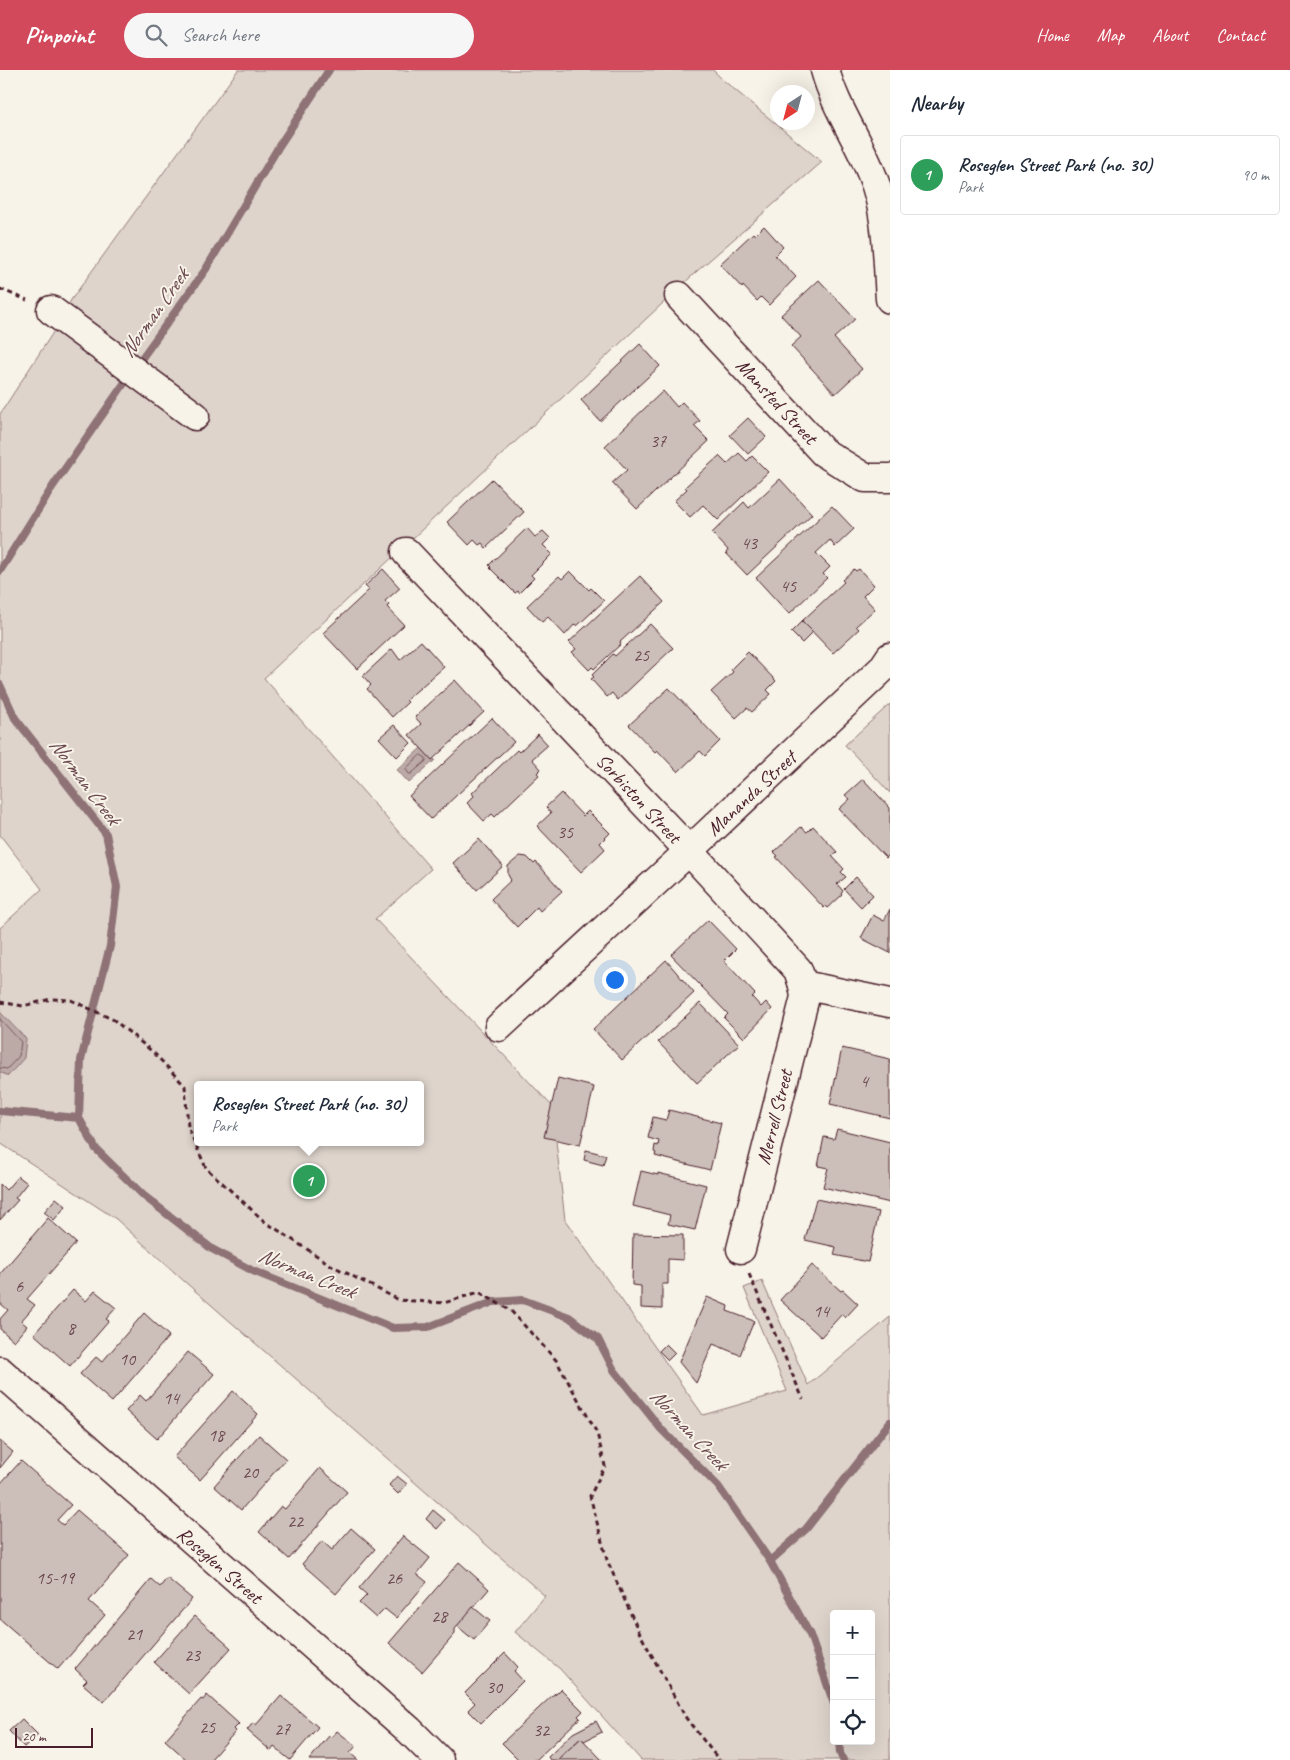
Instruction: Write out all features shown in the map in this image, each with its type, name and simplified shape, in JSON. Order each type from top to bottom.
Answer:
[{"type":"street","points":[[825,70],[831,91],[872,175],[884,215],[890,299]]},
{"type":"street","name":"Mansted Street","points":[[679,296],[823,452],[865,478],[890,478]]},
{"type":"street","points":[[50,310],[196,416]]},
{"type":"street","name":"Sorbiston Street","points":[[406,552],[689,851],[798,970],[803,985]]},
{"type":"street","name":"Mananda Street","points":[[498,1027],[689,851],[882,669],[890,657]]},
{"type":"street","points":[[803,985],[890,1003]]},
{"type":"street","name":"Merrell Street","points":[[741,1249],[805,997],[803,985]]},
{"type":"street","name":"Roseglen Street","points":[[0,1371],[410,1730],[439,1760]]},
{"type":"path","points":[[0,1002],[23,1006],[50,999],[70,1000],[110,1018],[154,1053],[185,1086],[188,1127],[194,1141]]},
{"type":"path","points":[[196,1146],[206,1168],[264,1221],[331,1265],[399,1300],[444,1303],[478,1292],[511,1311],[556,1360],[598,1433],[605,1466],[590,1496],[607,1560],[638,1630],[686,1718],[719,1760]]},
{"type":"path","points":[[741,1249],[755,1289],[803,1399]]},
{"type":"shaded area","points":[[238,70],[713,70],[770,119],[770,130],[783,130],[822,162],[696,272],[264,678],[431,869],[375,919],[552,1106],[565,1220],[703,1415],[787,1391],[744,1288],[762,1281],[808,1385],[890,1317],[890,1760],[641,1760],[560,1669],[515,1632],[545,1596],[185,1282],[116,1219],[0,1143],[0,928],[42,889],[0,835],[0,414],[52,334],[71,300]]},
{"type":"shaded area","points":[[890,704],[890,793],[845,745]]},
{"type":"water","points":[[422,747],[435,760],[409,783],[397,770]]},
{"type":"water","points":[[0,1012],[26,1039],[24,1058],[8,1076],[0,1072]]},
{"type":"building","points":[[764,226],[783,247],[775,255],[796,277],[769,305],[761,297],[757,301],[720,264],[753,233],[755,235]]},
{"type":"building","points":[[819,280],[855,319],[834,338],[862,369],[835,394],[791,346],[801,337],[781,315]]},
{"type":"building","points":[[640,344],[660,366],[600,421],[581,400]]},
{"type":"building","points":[[663,391],[677,407],[682,402],[700,421],[694,426],[709,441],[637,509],[612,483],[627,470],[605,446]]},
{"type":"building","points":[[748,418],[766,437],[748,454],[730,435]]},
{"type":"building","points":[[739,453],[747,461],[752,456],[768,472],[718,520],[703,505],[690,517],[674,501],[687,489],[685,487],[719,456],[727,464]]},
{"type":"building","points":[[492,479],[524,512],[486,548],[482,543],[479,545],[474,540],[469,545],[447,522]]},
{"type":"building","points":[[780,479],[812,514],[747,575],[726,553],[728,550],[712,533],[744,502],[749,508]]},
{"type":"building","points":[[832,506],[854,529],[835,547],[830,540],[816,553],[830,567],[823,574],[827,578],[789,614],[756,578]]},
{"type":"building","points":[[527,528],[535,537],[543,531],[550,538],[543,545],[552,554],[531,575],[534,578],[519,593],[518,591],[515,593],[489,565]]},
{"type":"building","points":[[383,569],[400,588],[385,601],[389,605],[387,607],[404,625],[357,669],[323,633],[369,590],[365,586]]},
{"type":"building","points":[[854,569],[856,571],[859,569],[874,585],[863,596],[875,609],[856,626],[859,629],[833,653],[802,621],[844,582],[842,580]]},
{"type":"building","points":[[570,571],[589,590],[591,588],[604,601],[577,626],[575,624],[565,635],[548,617],[542,622],[527,606],[559,576],[562,579]]},
{"type":"building","points":[[640,576],[664,602],[620,642],[621,644],[594,669],[592,667],[589,670],[572,652],[576,649],[569,642]]},
{"type":"building","points":[[802,621],[813,632],[802,643],[791,632]]},
{"type":"building","points":[[650,624],[673,648],[618,700],[612,693],[607,697],[591,679],[594,677],[592,675],[613,654],[615,656]]},
{"type":"building","points":[[421,641],[444,667],[406,700],[408,702],[392,717],[367,689],[371,685],[363,676],[392,649],[400,660]]},
{"type":"building","points":[[748,652],[776,681],[767,690],[771,694],[752,712],[747,708],[736,718],[711,692],[733,672],[731,669]]},
{"type":"building","points":[[455,680],[484,712],[432,760],[409,735],[421,724],[415,717]]},
{"type":"building","points":[[669,688],[720,741],[705,756],[700,751],[678,772],[629,725]]},
{"type":"building","points":[[492,718],[514,742],[431,819],[409,796]]},
{"type":"building","points":[[394,725],[411,743],[397,757],[379,738]]},
{"type":"building","points":[[538,734],[548,745],[532,759],[541,769],[537,773],[539,775],[495,817],[492,814],[484,821],[467,803],[474,796],[472,793],[517,750],[519,752]]},
{"type":"building","points":[[863,779],[890,808],[890,854],[886,858],[839,809],[850,799],[845,795]]},
{"type":"building","points":[[561,793],[583,816],[588,811],[610,833],[600,843],[605,849],[581,872],[537,826],[551,813],[546,807]]},
{"type":"building","points":[[813,826],[837,852],[832,856],[844,869],[841,872],[846,877],[837,884],[843,891],[842,895],[828,908],[826,906],[824,908],[776,857],[778,856],[774,852],[801,827],[807,832]]},
{"type":"building","points":[[479,839],[503,866],[477,890],[453,863]]},
{"type":"building","points":[[520,856],[527,857],[534,864],[536,862],[562,891],[540,911],[537,907],[517,927],[491,899],[511,880],[508,875],[508,866]]},
{"type":"building","points":[[856,877],[873,895],[861,907],[844,889]]},
{"type":"building","points":[[890,909],[890,953],[861,938],[873,915],[884,921]]},
{"type":"building","points":[[708,920],[736,949],[724,961],[755,994],[752,997],[761,1007],[766,1002],[772,1009],[744,1038],[724,1018],[728,1014],[671,955]]},
{"type":"building","points":[[666,960],[694,993],[622,1060],[593,1029]]},
{"type":"building","points":[[700,1003],[739,1044],[697,1083],[658,1042]]},
{"type":"building","points":[[842,1048],[890,1059],[890,1118],[830,1104]]},
{"type":"building","points":[[558,1078],[594,1087],[580,1145],[544,1137]]},
{"type":"building","points":[[669,1110],[721,1123],[710,1170],[655,1156],[655,1145],[658,1146],[659,1141],[648,1138],[653,1117],[666,1120]]},
{"type":"building","points":[[837,1129],[890,1142],[890,1203],[823,1187],[828,1168],[818,1166],[824,1137],[834,1139]]},
{"type":"building","points":[[586,1150],[606,1155],[603,1165],[584,1160]]},
{"type":"building","points":[[641,1171],[658,1175],[658,1173],[706,1185],[695,1230],[668,1224],[670,1215],[633,1206]]},
{"type":"building","points":[[18,1176],[27,1183],[15,1198],[18,1200],[0,1220],[0,1184],[6,1190]]},
{"type":"building","points":[[56,1198],[66,1206],[54,1220],[44,1212]]},
{"type":"building","points":[[816,1199],[879,1212],[868,1262],[834,1255],[836,1247],[805,1240]]},
{"type":"building","points":[[48,1218],[76,1243],[27,1299],[35,1305],[21,1321],[27,1326],[14,1341],[0,1329],[0,1319],[8,1310],[0,1303],[0,1274]]},
{"type":"building","points":[[633,1234],[683,1235],[683,1260],[668,1259],[668,1284],[662,1284],[662,1309],[641,1308],[641,1286],[632,1285]]},
{"type":"building","points":[[812,1265],[858,1304],[845,1318],[842,1314],[821,1337],[780,1300]]},
{"type":"building","points":[[73,1290],[86,1301],[95,1291],[116,1308],[106,1319],[109,1321],[70,1366],[34,1334]]},
{"type":"building","points":[[707,1297],[728,1306],[727,1311],[754,1321],[740,1355],[713,1344],[696,1383],[679,1362]]},
{"type":"building","points":[[144,1313],[169,1336],[112,1402],[80,1374],[96,1357],[102,1362]]},
{"type":"building","points":[[666,1344],[675,1353],[668,1360],[659,1351]]},
{"type":"building","points":[[188,1352],[214,1374],[157,1439],[126,1411],[140,1395],[146,1401]]},
{"type":"building","points":[[233,1391],[258,1414],[200,1480],[174,1457]]},
{"type":"building","points":[[259,1435],[286,1459],[241,1510],[214,1486]]},
{"type":"building","points":[[0,1441],[13,1452],[0,1468]]},
{"type":"building","points":[[21,1461],[71,1505],[57,1520],[63,1525],[77,1510],[129,1555],[89,1601],[105,1615],[58,1669],[0,1619],[0,1484]]},
{"type":"building","points":[[320,1468],[347,1492],[289,1559],[259,1532],[281,1506],[285,1509]]},
{"type":"building","points":[[397,1476],[407,1484],[398,1494],[389,1485]]},
{"type":"building","points":[[433,1510],[445,1520],[437,1529],[426,1519]]},
{"type":"building","points":[[351,1528],[375,1549],[336,1594],[302,1564],[322,1541],[332,1550]]},
{"type":"building","points":[[403,1536],[430,1558],[417,1574],[427,1582],[396,1618],[385,1609],[376,1618],[359,1603],[367,1595],[359,1588]]},
{"type":"building","points":[[459,1562],[489,1589],[455,1629],[455,1634],[422,1672],[389,1643]]},
{"type":"building","points":[[167,1578],[192,1599],[104,1702],[83,1684],[87,1680],[75,1669],[151,1579],[160,1587]]},
{"type":"building","points":[[473,1607],[490,1621],[474,1640],[457,1626]]},
{"type":"building","points":[[195,1616],[231,1648],[189,1694],[154,1662]]},
{"type":"building","points":[[505,1653],[518,1667],[514,1671],[523,1681],[481,1723],[468,1710],[475,1703],[465,1693]]},
{"type":"building","points":[[561,1689],[583,1711],[578,1716],[580,1718],[536,1760],[519,1760],[502,1743]]},
{"type":"building","points":[[207,1695],[239,1724],[234,1729],[236,1731],[210,1760],[187,1760],[165,1740],[201,1699],[203,1700]]},
{"type":"building","points":[[281,1696],[318,1727],[290,1760],[274,1747],[271,1751],[247,1730],[253,1723],[256,1725]]},
{"type":"building","points":[[22,1719],[38,1735],[24,1747],[9,1731]]},
{"type":"building","points":[[596,1721],[602,1732],[584,1741],[581,1738],[557,1760],[550,1760],[548,1757],[573,1733]]},
{"type":"building","points":[[337,1731],[356,1746],[350,1753],[358,1760],[309,1760],[329,1736],[332,1737]]},
{"type":"building","points":[[581,1738],[602,1760],[557,1760]]},
{"type":"waterway","name":"Norman Creek","points":[[0,571],[53,486],[206,269],[279,146],[329,70]]},
{"type":"waterway","name":"Norman Creek","points":[[0,685],[15,718],[106,834],[117,887],[110,946],[81,1060],[79,1118],[96,1149],[144,1196],[212,1249],[253,1271],[393,1328],[428,1327],[493,1302],[523,1300],[569,1317],[598,1339],[614,1370],[661,1429],[718,1486],[770,1561],[810,1635],[833,1700]]},
{"type":"waterway","points":[[0,1111],[79,1118]]},
{"type":"waterway","points":[[770,1561],[806,1529],[890,1422]]},
{"type":"waterway","name":"Norman Creek","points":[[839,1745],[843,1760]]},
{"type":"place","name":"Roseglen Street Park (no. 30)","points":[[309,1181]]}]
